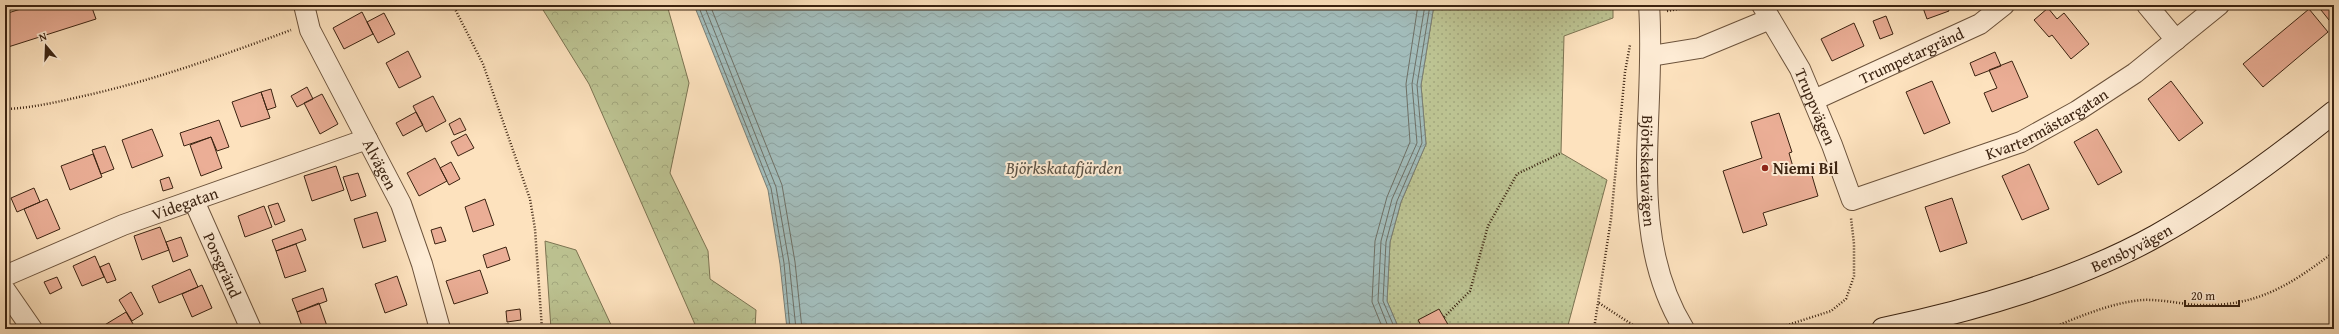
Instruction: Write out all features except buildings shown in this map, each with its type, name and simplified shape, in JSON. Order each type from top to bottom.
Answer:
[{"type":"main road","name":"Bensbyvägen","points":[[1892,328],[2025,291],[2091,267],[2124,252],[2167,230],[2227,192],[2334,112]]},
{"type":"street","name":"Björkskatavägen","points":[[1649,5],[1651,56],[1648,216],[1652,248],[1662,286],[1684,329]]},
{"type":"street","name":"Trumpetargränd","points":[[1814,100],[1980,24],[2004,5]]},
{"type":"street","points":[[2147,5],[2176,40]]},
{"type":"street","name":"Kvartermästargatan","points":[[1852,200],[2021,142],[2077,111],[2135,73],[2219,5]]},
{"type":"street","name":"Alvägen","points":[[305,12],[310,30],[401,204],[422,264],[440,329]]},
{"type":"street","name":"Truppvägen","points":[[1651,56],[1700,48],[1766,12],[1792,54],[1814,100],[1852,200]]},
{"type":"street","name":"Videgatan","points":[[5,276],[123,225],[367,139]]},
{"type":"street","name":"Porsgränd","points":[[194,200],[251,329]]},
{"type":"street","points":[[5,290],[32,329]]},
{"type":"path","points":[[454,5],[483,64],[530,199],[535,229],[542,329]]},
{"type":"path","points":[[5,109],[24,109],[54,103],[158,76],[295,28],[305,12]]},
{"type":"path","points":[[1594,329],[1611,219],[1624,72],[1632,38]]},
{"type":"path","points":[[1444,317],[1470,291],[1488,226],[1517,174],[1561,153]]},
{"type":"path","points":[[1775,329],[1780,329],[1832,311],[1849,294],[1854,276],[1852,200]]},
{"type":"path","points":[[2049,329],[2125,303],[2159,300],[2212,305],[2249,301],[2286,286],[2334,252]]},
{"type":"path","points":[[1599,303],[1639,329]]},
{"type":"green space","points":[[540,5],[667,5],[689,83],[670,173],[708,251],[710,279],[756,310],[755,329],[697,329],[589,84]]},
{"type":"green space","points":[[1434,5],[1613,5],[1613,18],[1564,36],[1561,153],[1607,180],[1567,329],[1399,329],[1387,301],[1390,242],[1401,202],[1426,144],[1421,85]]},
{"type":"green space","points":[[545,241],[576,250],[613,329],[551,329]]},
{"type":"water","name":"Björkskatafjärden","points":[[694,5],[1434,5],[1421,85],[1426,144],[1401,202],[1390,242],[1387,301],[1399,329],[787,329],[780,264],[768,190]]},
{"type":"place","name":"Niemi Bil","points":[[1765,168]]}]
